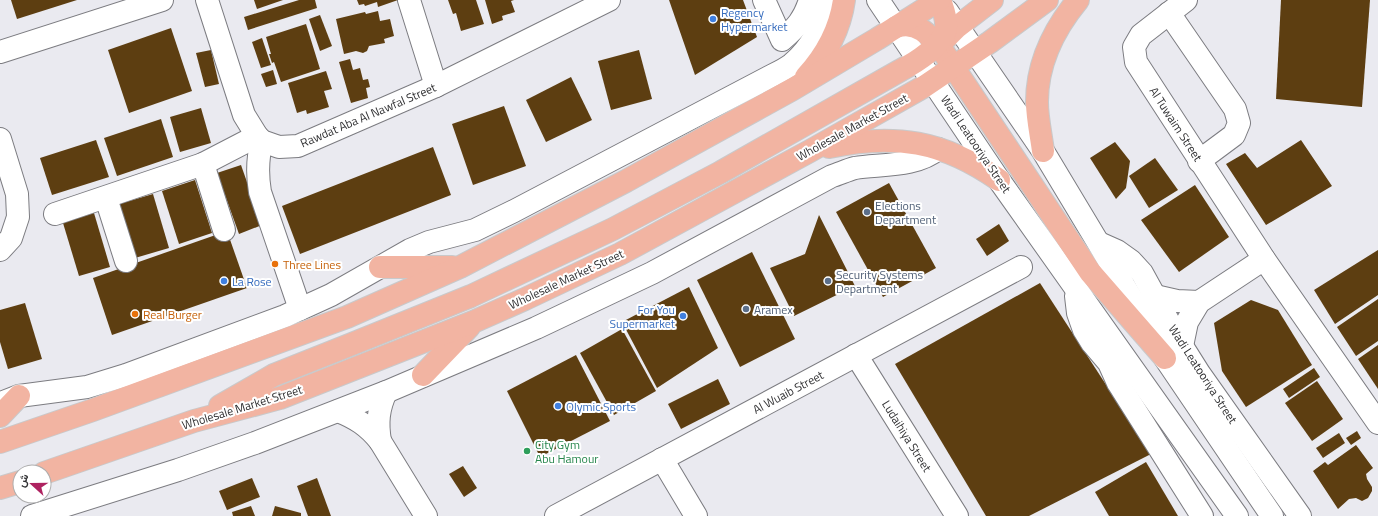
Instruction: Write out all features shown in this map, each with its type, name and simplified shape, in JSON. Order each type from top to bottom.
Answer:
[{"type":"main road","points":[[792,89],[811,71],[820,60],[830,43],[838,25],[844,0]]},
{"type":"main road","points":[[896,27],[912,7],[939,0],[944,12],[946,27],[943,37],[933,52],[930,60],[929,67],[933,80]]},
{"type":"main road","points":[[194,421],[274,375],[471,296],[614,229],[721,172],[913,64],[992,0]]},
{"type":"main road","name":"Wholesale Market Street","points":[[52,470],[194,421],[280,398],[473,322],[525,299],[620,254],[810,151],[925,86],[1047,0]]},
{"type":"main road","points":[[1043,151],[1037,101],[1044,57],[1056,31],[1069,10],[1078,0]]},
{"type":"main road","points":[[912,7],[954,66],[1090,272],[1173,352]]},
{"type":"main road","points":[[0,442],[93,410],[340,320],[460,267],[626,181],[792,89],[896,27],[905,25],[916,26],[954,54],[966,55],[975,52]]},
{"type":"main road","points":[[810,151],[855,142],[877,140],[920,144],[962,157],[981,167],[999,180]]},
{"type":"main road","points":[[380,267],[460,267]]},
{"type":"main road","points":[[423,375],[473,322]]},
{"type":"main road","points":[[0,416],[10,400]]},
{"type":"main road","points":[[0,488],[12,484]]},
{"type":"street","points":[[0,52],[162,0]]},
{"type":"street","points":[[207,0],[244,115],[259,139],[257,178],[260,192],[300,309]]},
{"type":"street","points":[[409,0],[436,86]]},
{"type":"street","name":"Rawdat Aba Al Nawfal Street","points":[[259,139],[279,147],[298,146],[436,86],[609,0]]},
{"type":"street","points":[[764,0],[782,40],[797,27],[806,14],[810,0]]},
{"type":"street","points":[[10,400],[87,387],[126,375],[300,309],[331,295],[410,250],[429,242],[475,230],[514,212],[792,64],[816,37],[824,19],[828,0]]},
{"type":"street","name":"Wadi Leatooriya Street","points":[[878,0],[999,180],[1237,516]]},
{"type":"street","name":"Wadi Leatooriya Street","points":[[939,0],[1043,151],[1136,304],[1173,352],[1272,516]]},
{"type":"street","name":"Al Tuwaim Street","points":[[1186,0],[1141,35],[1134,48],[1136,62],[1264,259],[1378,423]]},
{"type":"street","points":[[1169,13],[1235,109],[1239,123],[1234,135],[1199,161]]},
{"type":"street","points":[[0,139],[18,194],[18,217],[11,238],[0,250]]},
{"type":"street","points":[[55,214],[203,164],[259,139]]},
{"type":"street","points":[[32,516],[192,465],[255,443],[386,392],[536,328],[652,273],[832,176],[853,169],[906,162],[931,154],[938,149]]},
{"type":"street","points":[[203,164],[224,230]]},
{"type":"street","points":[[106,198],[126,261]]},
{"type":"street","name":"Wadi Leatooriya Street","points":[[1099,242],[1117,251],[1131,261],[1142,274],[1155,296],[1173,352],[1199,373],[1300,516]]},
{"type":"street","points":[[1173,352],[1187,322],[1199,302],[1264,259]]},
{"type":"street","name":"Al Wuaib Street","points":[[556,516],[1020,267]]},
{"type":"street","name":"Wadi Leatooriya Street","points":[[1074,287],[1078,313],[1088,337],[1109,363],[1118,383],[1202,516]]},
{"type":"street","points":[[1155,296],[1177,301],[1199,302]]},
{"type":"street","name":"Ludaihiya Street","points":[[856,355],[957,516]]},
{"type":"street","points":[[380,441],[378,416],[381,403],[386,392]]},
{"type":"street","points":[[338,411],[350,415],[362,422],[372,431],[380,441],[426,516]]},
{"type":"street","points":[[662,459],[696,516]]},
{"type":"street","points":[[1204,468],[1217,516]]},
{"type":"building","points":[[11,0],[77,0],[17,19]]},
{"type":"building","points":[[254,0],[283,0],[257,9]]},
{"type":"building","points":[[299,0],[315,0],[317,8],[248,30],[244,17]]},
{"type":"building","points":[[357,0],[398,0],[378,7],[377,2],[365,6],[364,4],[359,5]]},
{"type":"building","points":[[448,0],[476,0],[484,24],[461,31],[456,13],[453,14]]},
{"type":"building","points":[[485,0],[514,0],[511,1],[515,12],[502,16],[503,20],[492,24]]},
{"type":"building","name":"Regency Hypermarket","points":[[669,0],[743,0],[757,37],[695,75]]},
{"type":"building","points":[[1281,0],[1370,0],[1362,107],[1276,99]]},
{"type":"building","points":[[378,11],[380,21],[390,19],[394,36],[384,39],[385,43],[369,46],[367,51],[363,53],[356,51],[344,54],[336,19],[365,12],[366,14]]},
{"type":"building","points":[[320,15],[332,46],[320,51],[309,19]]},
{"type":"building","points":[[306,24],[320,69],[281,82],[274,62],[272,63],[269,54],[271,54],[266,37]]},
{"type":"building","points":[[171,28],[192,91],[129,113],[108,50]]},
{"type":"building","points":[[262,38],[271,65],[261,68],[252,42]]},
{"type":"building","points":[[211,50],[219,84],[205,87],[196,53]]},
{"type":"building","points":[[639,50],[652,99],[611,110],[598,61]]},
{"type":"building","points":[[350,59],[353,70],[360,68],[363,80],[368,79],[370,87],[366,88],[368,98],[351,103],[339,62]]},
{"type":"building","points":[[273,70],[277,84],[266,87],[261,74]]},
{"type":"building","points":[[326,71],[332,89],[324,91],[329,107],[307,114],[306,110],[297,113],[288,83]]},
{"type":"building","points":[[571,77],[592,120],[546,142],[526,100]]},
{"type":"building","points":[[504,106],[526,166],[473,185],[452,124]]},
{"type":"building","points":[[201,108],[211,143],[180,152],[170,117]]},
{"type":"building","points":[[161,119],[173,157],[117,176],[104,138]]},
{"type":"building","points":[[96,140],[109,177],[52,195],[40,158]]},
{"type":"building","points":[[1301,140],[1332,186],[1266,225],[1226,164],[1245,153],[1257,168]]},
{"type":"building","points":[[1115,142],[1130,161],[1126,188],[1116,199],[1090,158]]},
{"type":"building","points":[[433,147],[451,195],[300,254],[282,206]]},
{"type":"building","points":[[1155,158],[1178,190],[1149,208],[1129,176]]},
{"type":"building","points":[[241,165],[262,225],[239,234],[217,173]]},
{"type":"building","points":[[195,180],[212,233],[179,244],[162,191]]},
{"type":"building","points":[[889,183],[936,268],[883,297],[836,212]]},
{"type":"building","points":[[1195,185],[1229,237],[1179,272],[1141,220]]},
{"type":"building","points":[[153,194],[169,248],[135,258],[119,204]]},
{"type":"building","points":[[94,213],[110,267],[79,276],[63,223]]},
{"type":"building","points":[[819,215],[855,286],[794,316],[770,268],[805,254]]},
{"type":"building","points":[[999,224],[1009,241],[987,256],[976,239]]},
{"type":"building","points":[[227,231],[247,288],[112,335],[93,278]]},
{"type":"building","points":[[1378,250],[1378,295],[1335,324],[1314,290]]},
{"type":"building","name":"Aramex","points":[[752,252],[795,339],[740,367],[697,280]]},
{"type":"building","points":[[1040,283],[1151,454],[1029,516],[986,516],[895,364]]},
{"type":"building","points":[[689,287],[718,348],[657,388],[622,322]]},
{"type":"building","points":[[1378,299],[1378,341],[1356,356],[1337,327]]},
{"type":"building","points":[[1251,300],[1278,310],[1312,365],[1246,407],[1222,371],[1214,323]]},
{"type":"building","points":[[25,303],[42,359],[8,369],[0,342],[0,310]]},
{"type":"building","points":[[622,329],[656,391],[614,415],[580,353]]},
{"type":"building","points":[[1378,345],[1378,389],[1358,359]]},
{"type":"building","name":"Olymic Sports","points":[[576,355],[610,421],[540,457],[507,391]]},
{"type":"building","points":[[1314,368],[1320,377],[1289,398],[1283,389]]},
{"type":"building","points":[[718,379],[730,404],[681,429],[668,404]]},
{"type":"building","points":[[1317,381],[1343,419],[1312,441],[1285,403]]},
{"type":"building","points":[[1357,431],[1361,438],[1351,445],[1346,438]]},
{"type":"building","points":[[1339,433],[1345,443],[1323,458],[1316,448]]},
{"type":"building","points":[[1356,445],[1373,468],[1366,474],[1372,487],[1372,491],[1368,498],[1362,501],[1356,498],[1349,499],[1338,509],[1313,471],[1325,462],[1328,465]]},
{"type":"building","points":[[1146,462],[1178,516],[1109,516],[1095,492]]},
{"type":"building","points":[[463,466],[477,488],[464,497],[449,474]]},
{"type":"building","points":[[252,478],[260,497],[227,510],[219,491]]},
{"type":"building","points":[[317,478],[331,516],[308,516],[297,486]]},
{"type":"building","points":[[251,506],[255,516],[233,516],[232,512]]},
{"type":"building","points":[[275,506],[301,513],[301,516],[272,516]]},
{"type":"place","name":"Regency Hypermarket","points":[[713,19]]},
{"type":"place","name":"Elections Department","points":[[867,212]]},
{"type":"place","name":"Three Lines","points":[[275,264]]},
{"type":"place","name":"La Rose","points":[[224,281]]},
{"type":"place","name":"Security Systems Department","points":[[828,281]]},
{"type":"place","name":"Aramex","points":[[746,309]]},
{"type":"place","name":"Real Burger","points":[[135,314]]},
{"type":"place","name":"For You Supermarket","points":[[683,316]]},
{"type":"place","name":"Olymic Sports","points":[[558,406]]},
{"type":"place","name":"City Gym Abu Hamour","points":[[527,451]]}]
